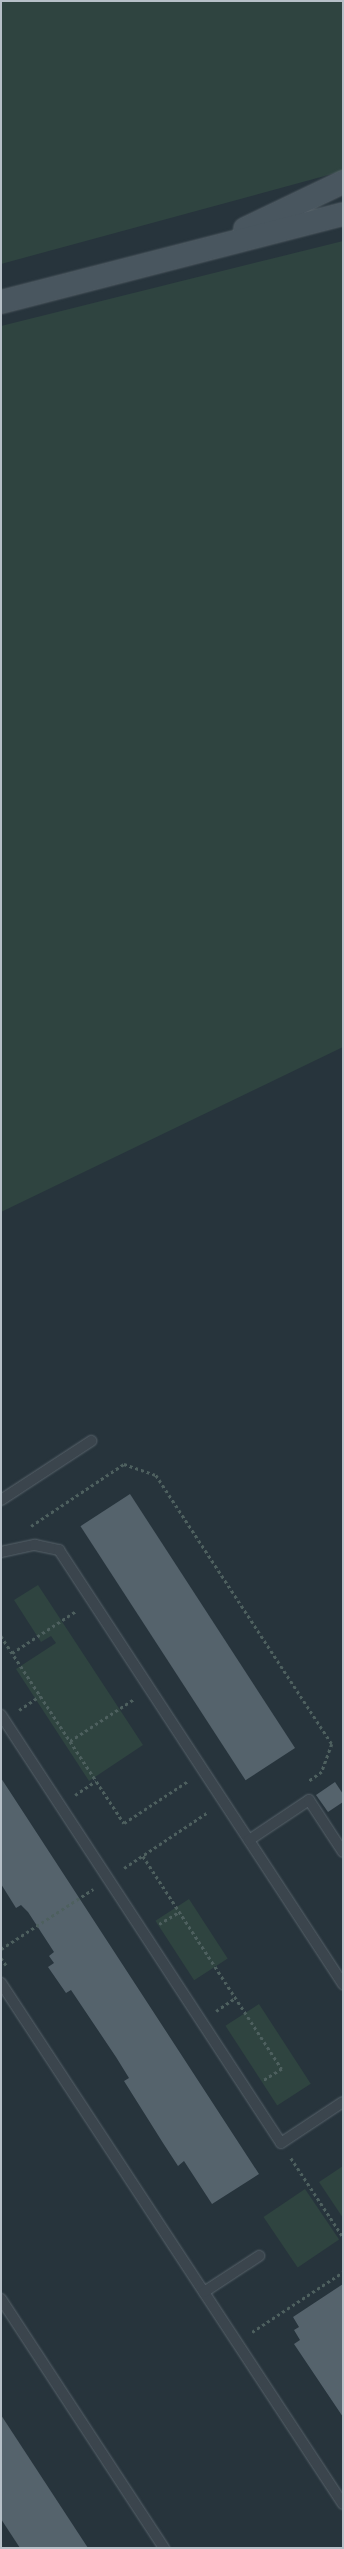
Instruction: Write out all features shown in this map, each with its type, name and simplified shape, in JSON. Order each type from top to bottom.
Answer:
[{"type":"main road","points":[[208,248],[343,182]]},
{"type":"main road","points":[[1,302],[343,214]]},
{"type":"lane","points":[[1,1500],[91,1441]]},
{"type":"lane","points":[[1,1552],[35,1545],[58,1550],[343,1984]]},
{"type":"lane","points":[[3,1717],[281,2143],[343,2102]]},
{"type":"lane","points":[[249,1840],[309,1800],[343,1852]]},
{"type":"lane","points":[[1,1983],[343,2504]]},
{"type":"lane","points":[[204,2292],[260,2256]]},
{"type":"lane","points":[[1,2299],[164,2548]]},
{"type":"path","points":[[27,1528],[124,1464],[156,1475],[332,1744],[322,1772]]},
{"type":"path","points":[[12,1653],[92,1601]]},
{"type":"path","points":[[1,1636],[124,1823],[203,1771]]},
{"type":"path","points":[[70,1741],[149,1689]]},
{"type":"path","points":[[3,1717],[40,1696]]},
{"type":"path","points":[[60,1805],[96,1781]]},
{"type":"path","points":[[1,1949],[224,1802]]},
{"type":"path","points":[[143,1856],[282,2069],[248,2091]]},
{"type":"path","points":[[281,2143],[343,2236]]},
{"type":"path","points":[[248,2335],[343,2272]]},
{"type":"green space","points":[[1,1],[343,1],[343,171],[1,264]]},
{"type":"green space","points":[[343,241],[343,1047],[1,1212],[1,326]]},
{"type":"green space","points":[[38,1585],[143,1745],[89,1781],[16,1669],[56,1643],[51,1636],[41,1642],[14,1600]]},
{"type":"green space","points":[[189,1899],[228,1959],[194,1980],[155,1921]]},
{"type":"green space","points":[[259,2004],[311,2084],[277,2105],[225,2026]]},
{"type":"green space","points":[[343,2166],[343,2218],[319,2182]]},
{"type":"green space","points":[[305,2189],[339,2240],[298,2268],[264,2217]]},
{"type":"building","points":[[130,1494],[295,1748],[246,1780],[81,1526]]},
{"type":"building","points":[[1,1778],[259,2174],[212,2204],[184,2161],[178,2166],[124,2081],[129,2078],[116,2057],[71,1990],[66,1993],[48,1967],[54,1963],[49,1956],[54,1952],[28,1912],[21,1905],[16,1908],[1,1884]]},
{"type":"building","points":[[335,1782],[343,1794],[343,1802],[328,1812],[316,1795]]},
{"type":"building","points":[[343,2284],[343,2417],[294,2344],[300,2340],[294,2330],[299,2327],[293,2317]]},
{"type":"building","points":[[1,2415],[88,2548],[20,2548],[1,2519]]}]
